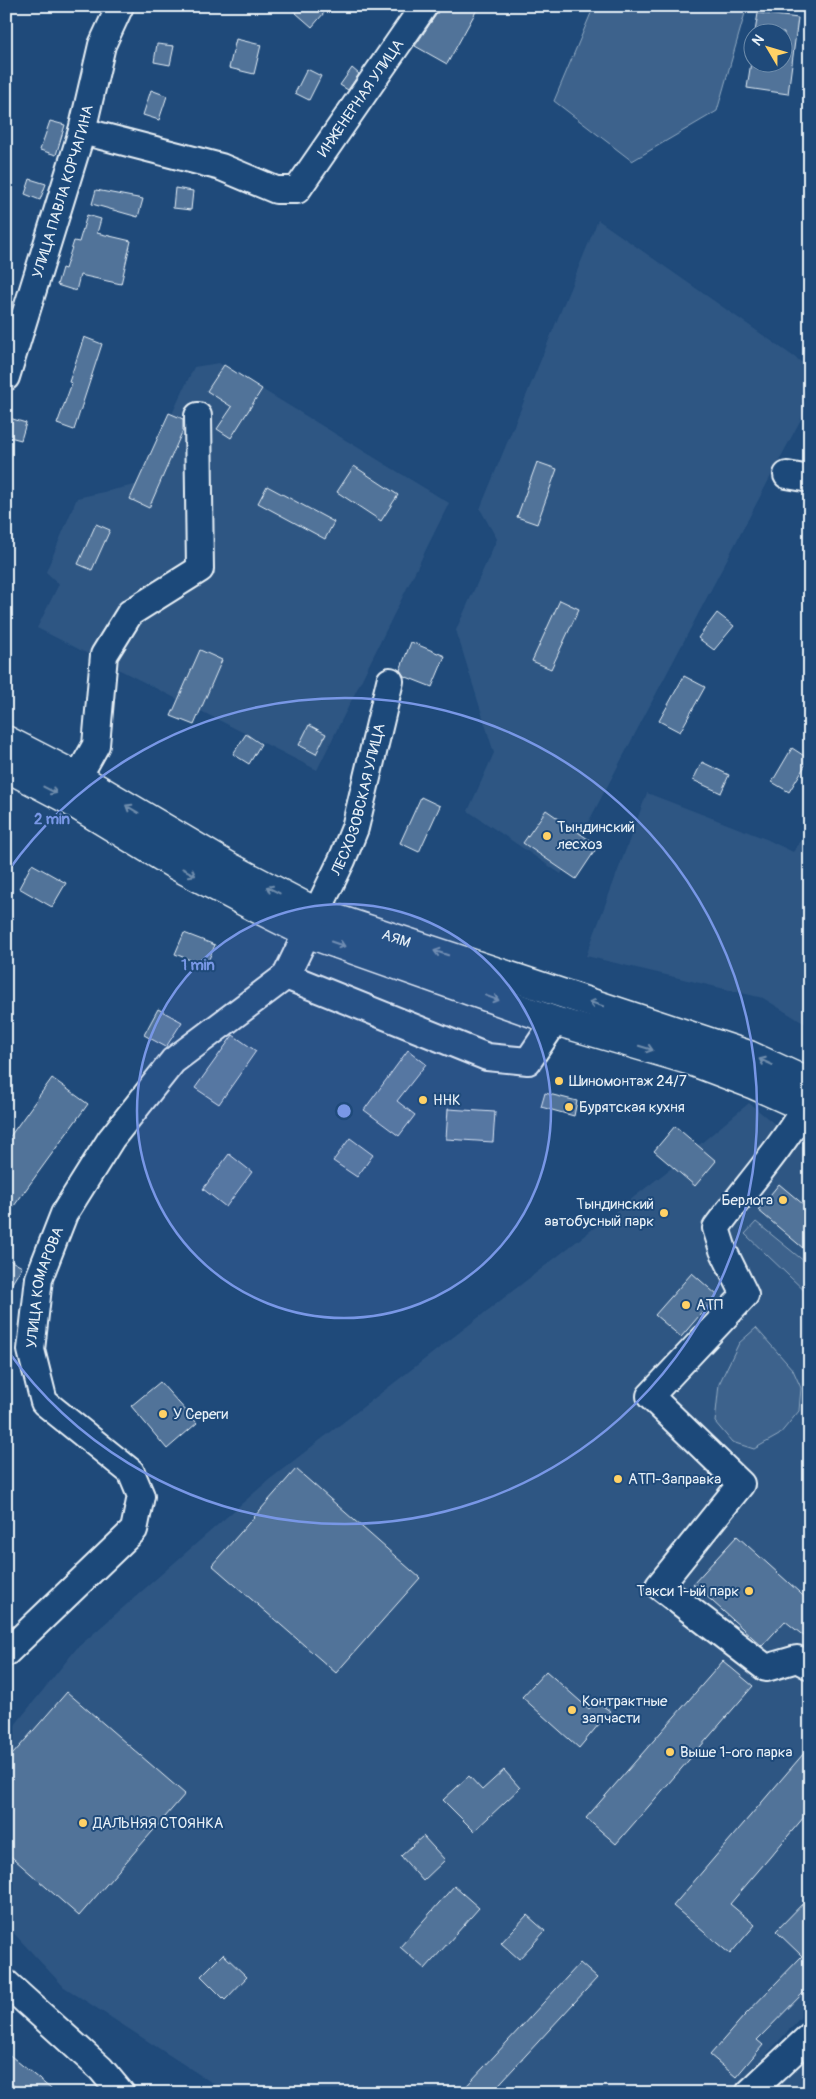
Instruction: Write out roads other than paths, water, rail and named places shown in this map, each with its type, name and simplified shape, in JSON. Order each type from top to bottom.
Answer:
[{"type":"highway","name":"АЯМ","points":[[6,740],[78,777],[232,868],[311,922],[748,1055],[808,1100]]},
{"type":"highway","name":"АЯМ","points":[[6,767],[65,798],[184,869],[311,922],[554,1021],[688,1060],[808,1100]]},
{"type":"street","name":"УЛИЦА ПАВЛА КОРЧАГИНА","points":[[6,377],[82,131],[102,45],[120,6]]},
{"type":"street","name":"ИНЖЕНЕРНАЯ УЛИЦА","points":[[82,131],[221,167],[276,190],[297,190],[424,6]]},
{"type":"street","points":[[78,777],[96,745],[104,655],[130,613],[200,569],[198,416]]},
{"type":"street","name":"ЛЕСХОЗОВСКАЯ УЛИЦА","points":[[286,976],[342,860],[355,828],[390,681]]},
{"type":"street","points":[[286,976],[487,1057],[528,1061],[554,1021]]},
{"type":"street","name":"УЛИЦА КОМАРОВА","points":[[6,1653],[134,1530],[142,1496],[131,1472],[44,1402],[31,1350],[39,1278],[64,1214],[111,1139],[173,1061],[286,976]]},
{"type":"street","points":[[808,1100],[790,1133],[746,1186],[716,1228],[723,1250],[745,1295],[650,1396],[741,1484],[659,1586],[766,1668],[797,1659],[810,1666]]},
{"type":"street","points":[[9,1990],[101,2069],[121,2093]]},
{"type":"street","points":[[749,2093],[810,2036]]},
{"type":"place","name":"Тындинский лесхоз","points":[[547,836]]},
{"type":"place","name":"Шиномонтаж 24/7","points":[[559,1081]]},
{"type":"place","name":"ННК","points":[[423,1100]]},
{"type":"place","name":"Бурятская кухня","points":[[569,1107]]},
{"type":"place","name":"Берлога","points":[[783,1200]]},
{"type":"place","name":"Тындинский автобусный парк","points":[[664,1213]]},
{"type":"place","name":"АТП","points":[[686,1305]]},
{"type":"place","name":"У Сереги","points":[[163,1414]]},
{"type":"place","name":"АТП-Заправка","points":[[618,1479]]},
{"type":"place","name":"Такси 1-ый парк","points":[[749,1591]]},
{"type":"place","name":"Контрактные запчасти","points":[[572,1710]]},
{"type":"place","name":"Выше 1-ого парка","points":[[670,1752]]},
{"type":"place","name":"ДАЛЬНЯЯ СТОЯНКА","points":[[83,1823]]}]
